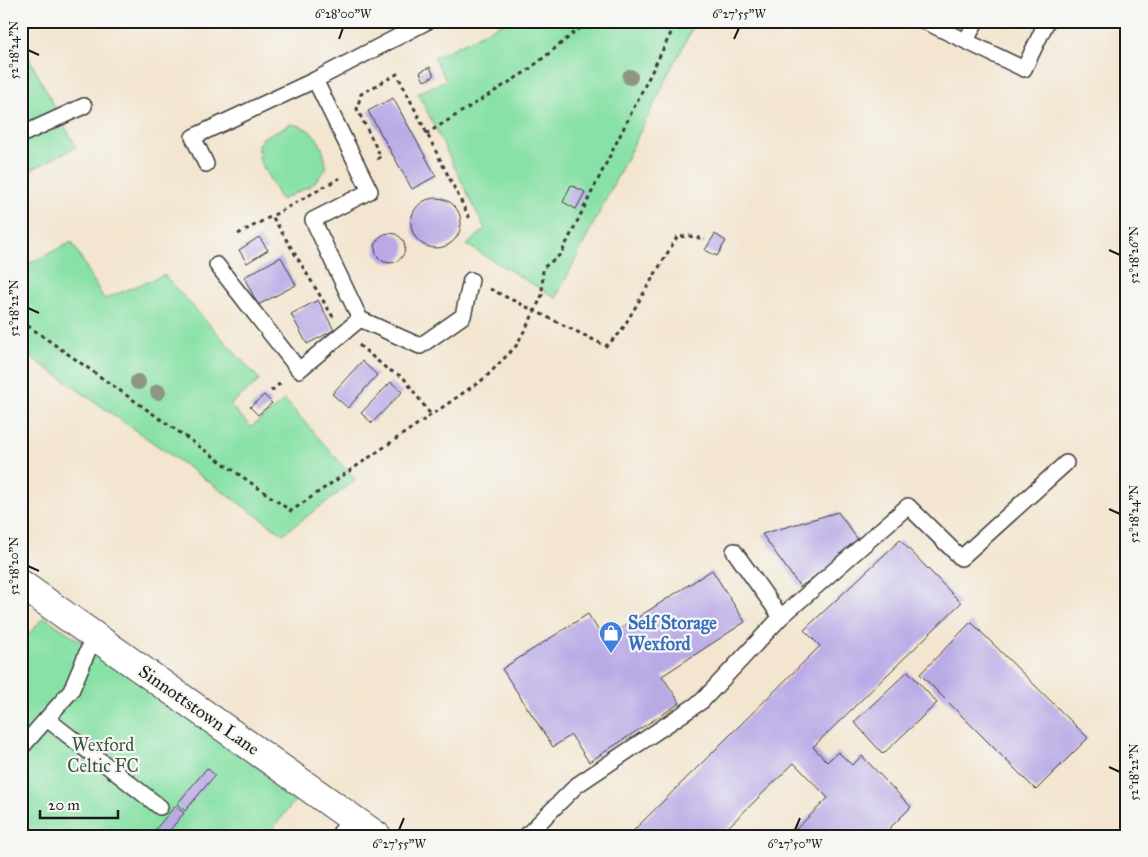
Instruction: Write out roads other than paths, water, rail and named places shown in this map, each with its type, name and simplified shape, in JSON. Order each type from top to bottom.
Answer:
[{"type":"street","name":"Sinnottstown Lane","points":[[21,584],[94,636],[345,827],[377,836]]},
{"type":"lane","points":[[206,164],[193,137],[315,80],[428,21]]},
{"type":"lane","points":[[924,21],[1024,69],[1047,21]]},
{"type":"lane","points":[[966,41],[976,21]]},
{"type":"lane","points":[[315,80],[370,191],[313,220],[360,319],[420,346],[463,316],[471,280]]},
{"type":"lane","points":[[21,135],[84,106]]},
{"type":"lane","points":[[217,265],[299,370],[360,319]]},
{"type":"lane","points":[[526,836],[577,785],[702,701],[781,618],[908,506],[961,558],[1066,463]]},
{"type":"lane","points":[[734,551],[781,618]]},
{"type":"lane","points":[[21,748],[71,691],[94,636]]},
{"type":"lane","points":[[47,719],[160,807]]},
{"type":"place","name":"Self Storage Wexford","points":[[611,654]]},
{"type":"park label","name":"Wexford Celtic FC","points":[[103,755]]}]
